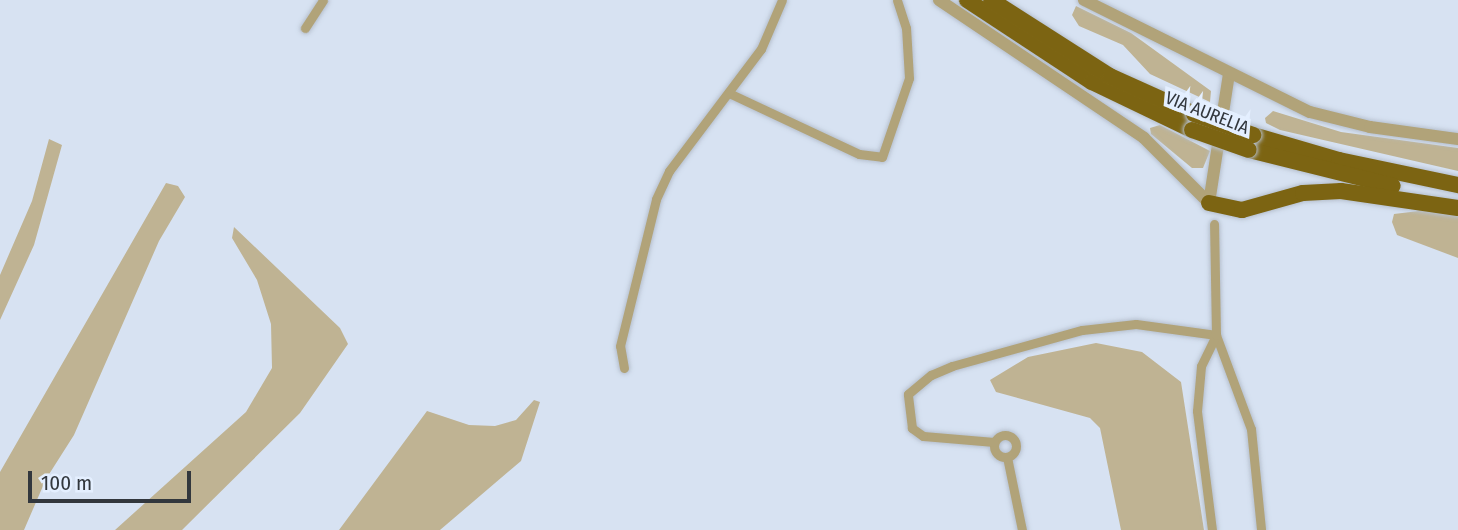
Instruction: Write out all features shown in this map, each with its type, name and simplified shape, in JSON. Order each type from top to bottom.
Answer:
[{"type":"highway","name":"VIA AURELIA","points":[[967,0],[1078,74],[1193,122],[1251,142],[1458,200]]},
{"type":"highway","name":"VIA AURELIA","points":[[991,0],[1110,76],[1193,122]]},
{"type":"highway","points":[[1009,0],[1110,76]]},
{"type":"highway","name":"VIA AURELIA","points":[[1251,142],[1458,185]]},
{"type":"highway","points":[[1209,203],[1242,211],[1303,193],[1341,191],[1458,208]]},
{"type":"street","points":[[305,28],[323,0]]},
{"type":"street","points":[[624,368],[620,346],[642,241],[656,199],[670,171],[731,94],[761,49],[782,0]]},
{"type":"street","points":[[731,94],[859,155],[882,157],[909,78],[906,28],[897,0]]},
{"type":"street","points":[[939,0],[1144,138],[1209,203]]},
{"type":"street","points":[[1084,0],[1229,74],[1322,116],[1458,139]]},
{"type":"street","points":[[1209,203],[1229,74]]},
{"type":"street","points":[[1214,224],[1216,335],[1251,429],[1261,530]]},
{"type":"street","points":[[1007,457],[1016,451],[1013,438],[1003,435],[994,442],[923,436],[912,428],[908,394],[931,375],[952,366],[1082,330],[1149,324],[1216,335]]},
{"type":"street","points":[[1212,530],[1198,402],[1201,366],[1216,335]]},
{"type":"street","points":[[994,442],[996,453],[1007,457]]},
{"type":"street","points":[[1007,457],[1022,530]]},
{"type":"shaded area","points":[[1076,6],[1131,33],[1211,91],[1210,102],[1150,74],[1123,45],[1079,26],[1072,15]]},
{"type":"shaded area","points":[[1273,111],[1341,132],[1458,148],[1458,171],[1280,130],[1266,123],[1265,118]]},
{"type":"shaded area","points":[[1160,125],[1210,151],[1203,168],[1192,168],[1151,134],[1150,128]]},
{"type":"shaded area","points":[[49,139],[62,145],[34,245],[0,320],[0,275],[32,201]]},
{"type":"shaded area","points":[[166,183],[178,186],[185,197],[159,241],[74,435],[46,479],[24,530],[0,530],[0,472]]},
{"type":"shaded area","points":[[1427,210],[1458,215],[1458,258],[1397,235],[1392,222],[1394,214]]},
{"type":"shaded area","points":[[234,227],[340,328],[348,344],[300,413],[182,530],[115,530],[246,412],[272,368],[271,324],[257,280],[232,238]]},
{"type":"shaded area","points":[[1096,343],[1142,352],[1181,382],[1204,530],[1121,530],[1100,428],[1090,418],[996,392],[990,380],[1028,357]]},
{"type":"shaded area","points":[[534,400],[540,402],[521,461],[440,530],[339,530],[427,411],[469,425],[495,426],[516,420]]}]
